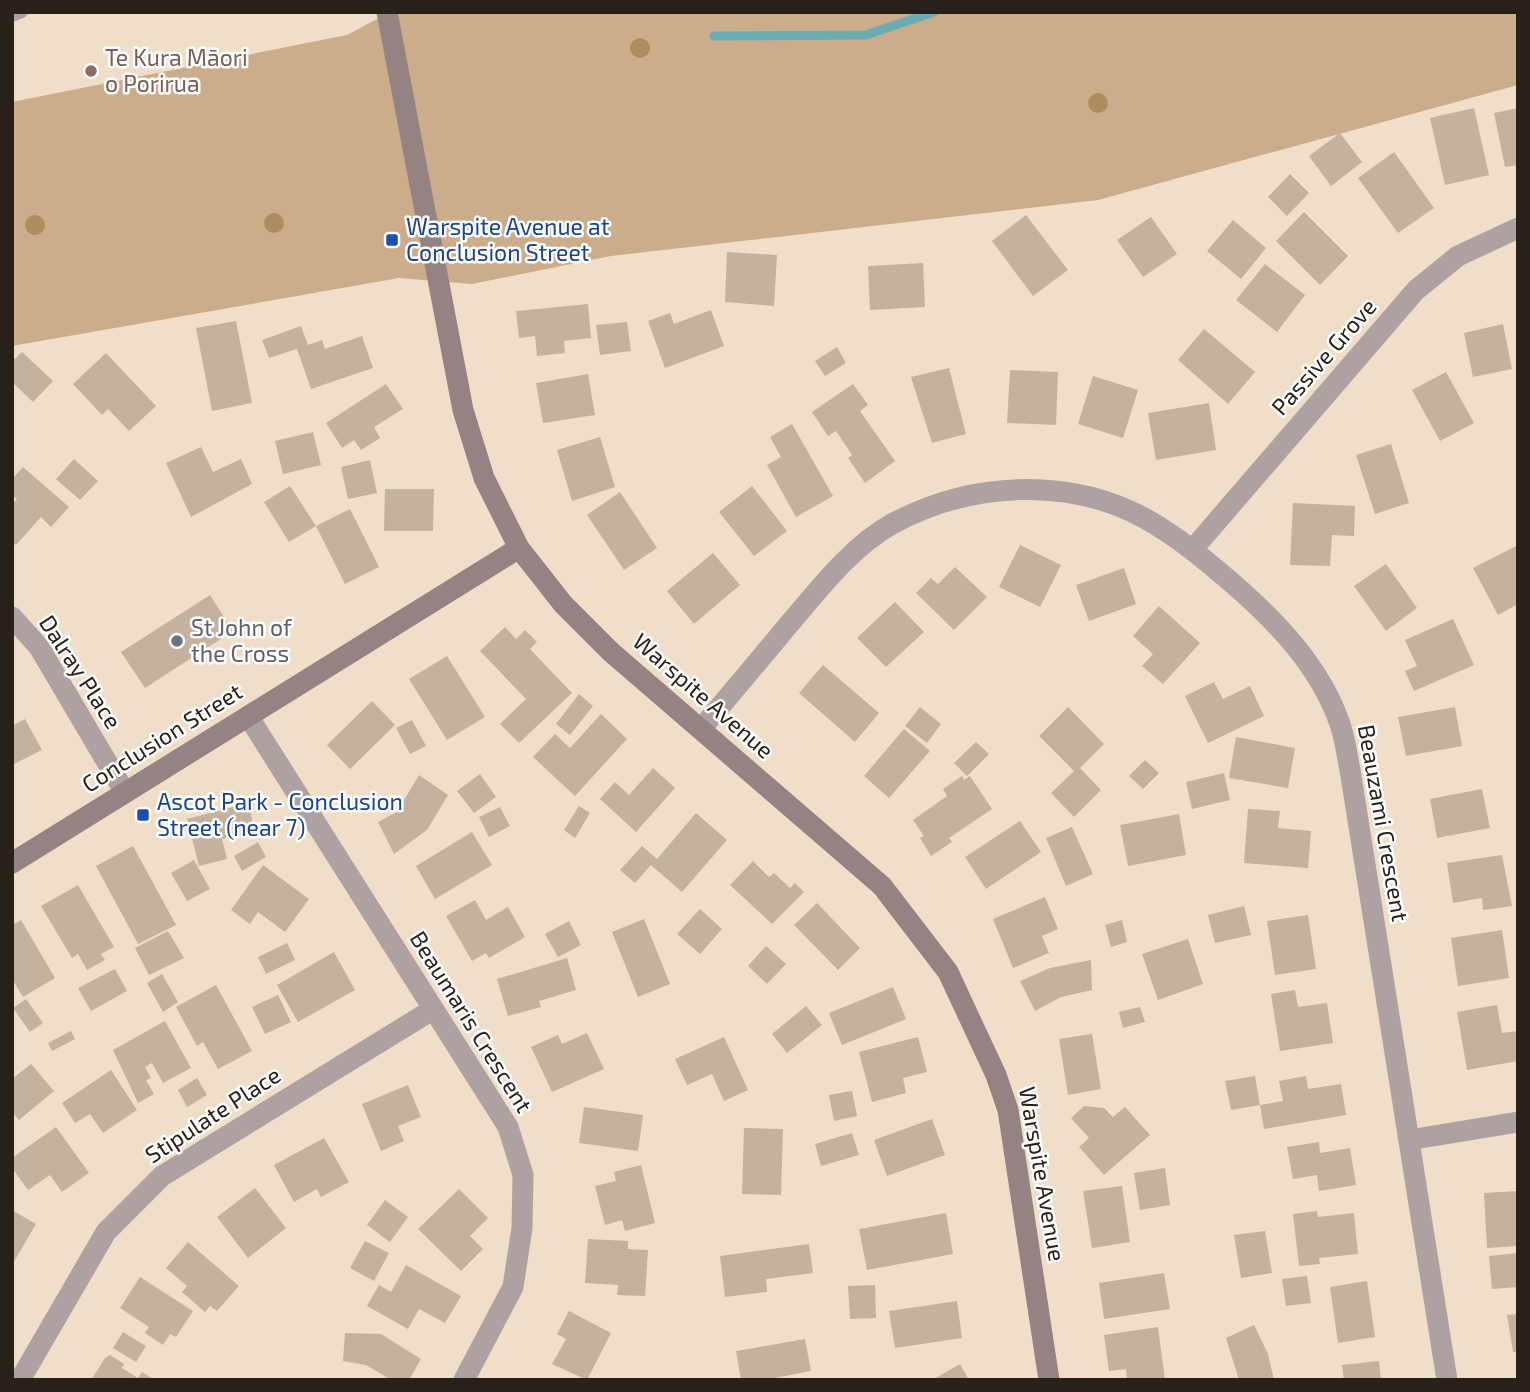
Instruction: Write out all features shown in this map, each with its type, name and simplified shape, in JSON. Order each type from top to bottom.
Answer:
[{"type":"main road","name":"Warspite Avenue","points":[[387,12],[463,410],[484,478],[519,548],[572,614],[611,652],[883,886],[948,972],[996,1075],[1008,1110],[1049,1380]]},
{"type":"main road","name":"Conclusion Street","points":[[12,863],[519,548]]},
{"type":"street","name":"Passive Grove","points":[[1193,549],[1416,290],[1458,256],[1518,228]]},
{"type":"street","name":"Beauzami Crescent","points":[[701,729],[844,563],[890,525],[927,507],[1002,490],[1053,491],[1102,500],[1145,519],[1193,549],[1272,618],[1301,654],[1324,689],[1340,723],[1353,784],[1447,1380]]},
{"type":"street","name":"Dalray Place","points":[[12,617],[39,648],[124,791]]},
{"type":"street","name":"Beaumaris Crescent","points":[[248,716],[508,1127],[523,1175],[522,1228],[513,1287],[464,1380]]},
{"type":"street","name":"Stipulate Place","points":[[20,1380],[106,1232],[162,1175],[432,1010]]},
{"type":"street","points":[[1409,1140],[1518,1122]]},
{"type":"lane","points":[[12,16],[22,12]]},
{"type":"shaded area","points":[[390,12],[1518,12],[1518,85],[1098,200],[611,256],[472,284],[399,278],[12,346],[12,102],[347,35]]},
{"type":"building","points":[[1474,108],[1489,175],[1445,185],[1430,118]]},
{"type":"building","points":[[1518,108],[1518,165],[1505,167],[1494,113]]},
{"type":"building","points":[[1340,133],[1362,162],[1331,186],[1309,156]]},
{"type":"building","points":[[1394,152],[1434,208],[1398,233],[1358,178]]},
{"type":"building","points":[[1290,174],[1309,193],[1287,216],[1268,197]]},
{"type":"building","points":[[1304,212],[1348,256],[1320,285],[1276,241]]},
{"type":"building","points":[[1026,215],[1068,270],[1033,296],[992,241]]},
{"type":"building","points":[[1151,217],[1177,254],[1143,277],[1117,240]]},
{"type":"building","points":[[1233,220],[1266,248],[1241,279],[1207,251]]},
{"type":"building","points":[[727,252],[777,255],[774,306],[725,302]]},
{"type":"building","points":[[923,263],[925,307],[870,310],[868,266]]},
{"type":"building","points":[[1265,264],[1305,295],[1277,332],[1236,300]]},
{"type":"building","points":[[588,304],[591,338],[564,341],[565,353],[537,356],[535,336],[519,338],[516,311]]},
{"type":"building","points":[[711,310],[724,346],[665,368],[648,321],[670,313],[674,324]]},
{"type":"building","points":[[236,321],[252,403],[212,411],[196,328]]},
{"type":"building","points":[[627,322],[631,351],[600,355],[596,325]]},
{"type":"building","points":[[1503,324],[1512,369],[1473,377],[1464,333]]},
{"type":"building","points":[[301,326],[308,345],[322,340],[325,349],[362,336],[373,368],[311,389],[297,349],[269,358],[262,340]]},
{"type":"building","points":[[1204,329],[1255,372],[1228,404],[1178,360]]},
{"type":"building","points":[[837,347],[846,363],[825,376],[815,361]]},
{"type":"building","points":[[22,352],[53,381],[33,402],[12,382],[12,357],[15,359]]},
{"type":"building","points":[[106,353],[156,406],[129,431],[108,409],[102,415],[73,384]]},
{"type":"building","points":[[949,368],[966,434],[932,443],[911,377]]},
{"type":"building","points":[[1010,370],[1058,372],[1056,425],[1007,423]]},
{"type":"building","points":[[1446,372],[1474,423],[1440,441],[1412,390]]},
{"type":"building","points":[[588,374],[595,415],[543,423],[536,383]]},
{"type":"building","points":[[1093,376],[1138,390],[1123,438],[1078,424]]},
{"type":"building","points":[[386,384],[403,409],[374,427],[380,438],[361,450],[354,440],[342,448],[326,423]]},
{"type":"building","points":[[853,384],[868,405],[860,411],[895,461],[865,483],[848,458],[852,455],[836,431],[828,436],[812,412]]},
{"type":"building","points":[[1209,403],[1216,450],[1156,460],[1148,413]]},
{"type":"building","points":[[792,424],[833,496],[796,517],[767,465],[781,457],[770,437]]},
{"type":"building","points":[[313,432],[321,465],[283,474],[275,441]]},
{"type":"building","points":[[600,437],[615,487],[572,501],[557,450]]},
{"type":"building","points":[[1391,444],[1409,503],[1375,514],[1356,455]]},
{"type":"building","points":[[201,447],[213,472],[241,459],[252,484],[191,517],[166,463]]},
{"type":"building","points":[[74,459],[98,481],[80,500],[56,479]]},
{"type":"building","points":[[370,460],[377,493],[348,499],[341,467]]},
{"type":"building","points":[[23,467],[69,507],[51,527],[41,517],[16,545],[12,542],[12,504],[17,499],[12,495],[12,479]]},
{"type":"building","points":[[290,486],[316,526],[289,542],[264,502]]},
{"type":"building","points":[[752,486],[787,531],[754,556],[719,512]]},
{"type":"building","points":[[385,489],[434,489],[433,531],[384,531]]},
{"type":"building","points":[[620,492],[657,548],[624,570],[587,515]]},
{"type":"building","points":[[1293,503],[1355,506],[1354,536],[1332,535],[1330,566],[1290,565]]},
{"type":"building","points":[[350,509],[379,567],[345,584],[316,526]]},
{"type":"building","points":[[1020,545],[1061,565],[1040,607],[999,587]]},
{"type":"building","points":[[1518,545],[1518,604],[1498,615],[1473,568]]},
{"type":"building","points":[[713,553],[740,585],[694,624],[667,591]]},
{"type":"building","points":[[1386,564],[1417,608],[1386,631],[1354,586]]},
{"type":"building","points":[[955,567],[987,597],[954,630],[916,593],[931,578],[938,584]]},
{"type":"building","points":[[1124,568],[1136,604],[1089,621],[1076,585]]},
{"type":"building","name":"St John of the Cross","points":[[210,595],[233,631],[145,688],[121,652]]},
{"type":"building","points":[[895,602],[924,632],[886,667],[857,638]]},
{"type":"building","points":[[1159,606],[1200,643],[1163,684],[1142,666],[1153,654],[1133,636]]},
{"type":"building","points":[[1453,619],[1474,665],[1414,691],[1405,671],[1417,666],[1405,640]]},
{"type":"building","points":[[505,627],[516,639],[525,630],[537,642],[530,649],[572,693],[519,743],[500,724],[526,699],[480,651]]},
{"type":"building","points":[[447,656],[485,717],[447,740],[409,679]]},
{"type":"building","points":[[823,665],[879,713],[855,742],[799,693]]},
{"type":"building","points":[[1214,682],[1223,699],[1250,686],[1264,716],[1208,743],[1185,696]]},
{"type":"building","points":[[579,694],[593,706],[570,735],[556,724]]},
{"type":"building","points":[[372,701],[395,725],[350,769],[327,745]]},
{"type":"building","points":[[920,707],[941,724],[927,743],[905,726]]},
{"type":"building","points":[[1068,707],[1104,744],[1080,768],[1101,790],[1074,817],[1051,793],[1074,771],[1039,736]]},
{"type":"building","points":[[1455,707],[1462,746],[1406,756],[1398,717]]},
{"type":"building","points":[[601,714],[627,739],[575,796],[533,757],[555,734],[570,748]]},
{"type":"building","points":[[25,719],[42,750],[12,765],[12,726]]},
{"type":"building","points":[[412,720],[426,746],[410,754],[396,728]]},
{"type":"building","points":[[904,729],[930,751],[889,798],[864,776]]},
{"type":"building","points":[[1236,737],[1295,748],[1288,788],[1229,778]]},
{"type":"building","points":[[976,742],[989,754],[967,776],[954,763]]},
{"type":"building","points":[[1145,760],[1159,773],[1143,789],[1129,776]]},
{"type":"building","points":[[653,768],[675,788],[636,832],[600,799],[615,782],[629,795]]},
{"type":"building","points":[[1224,773],[1230,800],[1192,809],[1186,782]]},
{"type":"building","points":[[480,774],[496,797],[474,813],[457,791]]},
{"type":"building","points":[[419,775],[448,795],[427,830],[394,854],[378,822],[397,812]]},
{"type":"building","points":[[962,776],[964,780],[970,776],[992,809],[949,838],[952,842],[931,856],[920,838],[924,836],[913,820],[947,796],[943,789]]},
{"type":"building","points":[[1482,789],[1490,828],[1437,838],[1430,799]]},
{"type":"building","points":[[248,803],[255,831],[222,839],[227,859],[199,866],[187,819]]},
{"type":"building","points":[[579,806],[590,813],[575,838],[564,830]]},
{"type":"building","points":[[500,807],[510,826],[489,837],[479,817]]},
{"type":"building","points":[[1248,809],[1280,811],[1278,828],[1311,831],[1308,868],[1244,863]]},
{"type":"building","points":[[696,813],[727,840],[682,892],[651,865],[635,883],[620,870],[642,846],[657,859]]},
{"type":"building","points":[[1179,814],[1186,855],[1128,866],[1120,825]]},
{"type":"building","points":[[1020,821],[1041,852],[986,889],[965,857]]},
{"type":"building","points":[[1072,827],[1093,874],[1066,886],[1046,838]]},
{"type":"building","points":[[472,832],[492,865],[435,899],[416,866]]},
{"type":"building","points":[[258,842],[266,857],[242,871],[234,856]]},
{"type":"building","points":[[133,846],[176,925],[138,944],[96,866]]},
{"type":"building","points":[[1502,855],[1512,906],[1483,910],[1482,898],[1453,903],[1447,863]]},
{"type":"building","points":[[194,860],[210,889],[187,901],[171,873]]},
{"type":"building","points":[[753,861],[769,877],[774,873],[790,888],[795,883],[804,892],[772,924],[730,885]]},
{"type":"building","points":[[263,865],[309,899],[285,932],[258,912],[250,924],[231,910]]},
{"type":"building","points":[[78,885],[114,947],[101,954],[105,960],[87,970],[78,954],[72,958],[41,906]]},
{"type":"building","points":[[1045,897],[1058,929],[1042,936],[1049,953],[1013,968],[993,919]]},
{"type":"building","points":[[475,900],[486,920],[508,907],[525,937],[489,958],[486,953],[472,961],[446,916]]},
{"type":"building","points":[[817,903],[860,948],[838,970],[794,925]]},
{"type":"building","points":[[1244,906],[1251,935],[1215,943],[1208,915]]},
{"type":"building","points":[[700,909],[722,929],[700,954],[677,934]]},
{"type":"building","points":[[1308,915],[1316,969],[1275,975],[1267,921]]},
{"type":"building","points":[[644,919],[670,984],[638,997],[612,932]]},
{"type":"building","points":[[21,920],[55,978],[23,997],[12,979],[12,925]]},
{"type":"building","points":[[1122,920],[1127,942],[1111,947],[1105,925]]},
{"type":"building","points":[[569,921],[581,945],[558,957],[545,934]]},
{"type":"building","points":[[1502,930],[1509,978],[1458,986],[1451,938]]},
{"type":"building","points":[[168,931],[184,958],[149,975],[135,948]]},
{"type":"building","points":[[1188,939],[1203,984],[1158,1000],[1142,954]]},
{"type":"building","points":[[287,943],[295,960],[266,974],[258,957]]},
{"type":"building","points":[[766,946],[786,964],[767,984],[748,966]]},
{"type":"building","points":[[334,952],[355,990],[298,1022],[277,985]]},
{"type":"building","points":[[567,958],[576,990],[539,1001],[541,1007],[508,1016],[497,979]]},
{"type":"building","points":[[1091,960],[1092,990],[1061,997],[1035,1011],[1020,981],[1050,968]]},
{"type":"building","points":[[115,969],[127,991],[91,1011],[78,988]]},
{"type":"building","points":[[162,974],[178,1002],[163,1012],[147,983]]},
{"type":"building","points":[[216,985],[252,1051],[218,1069],[203,1042],[197,1046],[176,1007]]},
{"type":"building","points":[[893,987],[906,1019],[842,1045],[829,1013]]},
{"type":"building","points":[[1295,990],[1298,1007],[1327,1003],[1333,1043],[1280,1051],[1271,994]]},
{"type":"building","points":[[278,995],[291,1022],[265,1034],[252,1007]]},
{"type":"building","points":[[26,999],[43,1023],[30,1032],[13,1008]]},
{"type":"building","points":[[1497,1005],[1502,1033],[1518,1031],[1518,1061],[1467,1070],[1457,1012]]},
{"type":"building","points":[[806,1006],[822,1025],[787,1053],[772,1034]]},
{"type":"building","points":[[1140,1007],[1145,1022],[1123,1028],[1119,1012]]},
{"type":"building","points":[[165,1021],[191,1068],[163,1083],[152,1063],[145,1067],[151,1078],[146,1080],[154,1094],[138,1103],[113,1050]]},
{"type":"building","points":[[71,1031],[75,1039],[52,1051],[48,1043]]},
{"type":"building","points":[[587,1033],[604,1069],[552,1092],[531,1047],[558,1035],[562,1044]]},
{"type":"building","points":[[1092,1034],[1101,1089],[1068,1095],[1059,1039]]},
{"type":"building","points":[[724,1037],[748,1090],[724,1101],[712,1074],[687,1085],[675,1059]]},
{"type":"building","points":[[918,1037],[927,1072],[903,1078],[906,1093],[872,1102],[859,1052]]},
{"type":"building","points":[[31,1064],[54,1091],[19,1120],[12,1112],[12,1079]]},
{"type":"building","points":[[111,1070],[137,1110],[103,1133],[90,1114],[75,1123],[62,1103]]},
{"type":"building","points":[[1255,1076],[1260,1105],[1231,1110],[1225,1081]]},
{"type":"building","points":[[1306,1076],[1308,1089],[1341,1084],[1346,1115],[1264,1129],[1260,1105],[1283,1101],[1279,1081]]},
{"type":"building","points":[[197,1078],[207,1095],[187,1107],[178,1090]]},
{"type":"building","points":[[408,1085],[421,1117],[398,1126],[404,1141],[381,1151],[362,1104]]},
{"type":"building","points":[[852,1091],[857,1116],[834,1121],[829,1095]]},
{"type":"building","points":[[1084,1106],[1104,1108],[1113,1117],[1125,1107],[1150,1135],[1104,1175],[1079,1147],[1089,1138],[1071,1118]]},
{"type":"building","points":[[584,1107],[643,1115],[638,1151],[579,1143]]},
{"type":"building","points":[[932,1119],[945,1155],[887,1176],[874,1140]]},
{"type":"building","points":[[56,1127],[89,1173],[62,1192],[50,1175],[28,1190],[12,1168],[12,1158]]},
{"type":"building","points":[[744,1128],[783,1129],[781,1195],[742,1194]]},
{"type":"building","points":[[852,1133],[859,1155],[821,1166],[815,1144]]},
{"type":"building","points":[[324,1138],[349,1182],[321,1197],[317,1189],[294,1202],[274,1165]]},
{"type":"building","points":[[1319,1142],[1320,1153],[1350,1148],[1356,1185],[1319,1191],[1317,1175],[1293,1179],[1287,1147]]},
{"type":"building","points":[[641,1165],[655,1223],[625,1231],[622,1220],[605,1225],[595,1186],[616,1181],[614,1172]]},
{"type":"building","points":[[1165,1168],[1170,1205],[1140,1210],[1134,1173]]},
{"type":"building","points":[[1122,1186],[1130,1242],[1092,1248],[1083,1191]]},
{"type":"building","points":[[255,1188],[286,1228],[248,1258],[217,1217]]},
{"type":"building","points":[[459,1189],[488,1218],[470,1236],[483,1249],[461,1271],[418,1229]]},
{"type":"building","points":[[1518,1191],[1518,1246],[1487,1248],[1484,1193]]},
{"type":"building","points":[[385,1200],[408,1217],[390,1242],[367,1225]]},
{"type":"building","points":[[12,1210],[36,1224],[12,1265]]},
{"type":"building","points":[[1317,1211],[1318,1217],[1354,1213],[1358,1254],[1319,1258],[1320,1264],[1299,1266],[1293,1214]]},
{"type":"building","points":[[946,1213],[953,1254],[867,1270],[859,1229]]},
{"type":"building","points":[[1265,1231],[1272,1273],[1241,1278],[1234,1235]]},
{"type":"building","points":[[588,1239],[628,1241],[628,1249],[648,1250],[645,1296],[617,1295],[618,1285],[585,1283]]},
{"type":"building","points":[[365,1241],[389,1253],[374,1281],[350,1268]]},
{"type":"building","points":[[188,1242],[239,1286],[217,1311],[210,1306],[205,1312],[182,1292],[187,1286],[166,1268]]},
{"type":"building","points":[[809,1244],[813,1273],[766,1279],[767,1292],[725,1297],[720,1256]]},
{"type":"building","points":[[1518,1253],[1518,1287],[1492,1289],[1489,1256]]},
{"type":"building","points":[[406,1265],[461,1296],[445,1323],[419,1309],[408,1329],[367,1306],[379,1285],[391,1292]]},
{"type":"building","points":[[1164,1273],[1170,1309],[1104,1319],[1099,1283]]},
{"type":"building","points":[[1307,1276],[1311,1303],[1286,1306],[1282,1279]]},
{"type":"building","points":[[140,1277],[193,1311],[176,1337],[170,1334],[163,1345],[145,1333],[149,1327],[120,1308]]},
{"type":"building","points":[[1367,1281],[1375,1337],[1338,1343],[1330,1287]]},
{"type":"building","points":[[875,1285],[876,1318],[850,1319],[848,1286]]},
{"type":"building","points":[[957,1301],[962,1338],[895,1348],[889,1311]]},
{"type":"building","points":[[569,1311],[611,1333],[587,1380],[552,1364],[566,1339],[557,1334]]},
{"type":"building","points":[[1518,1314],[1518,1352],[1513,1352],[1507,1315]]},
{"type":"building","points":[[1254,1325],[1268,1354],[1274,1380],[1239,1380],[1226,1338]]},
{"type":"building","points":[[1158,1327],[1165,1380],[1127,1380],[1126,1369],[1109,1371],[1104,1335]]},
{"type":"building","points":[[123,1332],[146,1346],[136,1362],[113,1348]]},
{"type":"building","points":[[345,1333],[381,1334],[421,1359],[409,1380],[391,1380],[366,1365],[343,1361]]},
{"type":"building","points":[[805,1339],[811,1371],[764,1380],[741,1380],[736,1351]]},
{"type":"building","points":[[110,1355],[124,1364],[122,1368],[138,1378],[142,1372],[155,1380],[91,1380],[105,1358]]},
{"type":"building","points":[[1379,1361],[1381,1380],[1344,1380],[1342,1365]]},
{"type":"building","points":[[960,1364],[969,1380],[932,1380]]},
{"type":"waterway","points":[[714,36],[866,35],[934,12]]},
{"type":"place","name":"Te Kura Māori o Porirua","points":[[91,71]]},
{"type":"place","name":"Warspite Avenue at Conclusion Street","points":[[392,240]]},
{"type":"place","name":"St John of the Cross","points":[[177,641]]},
{"type":"place","name":"Ascot Park - Conclusion Street (near 7)","points":[[143,815]]}]
